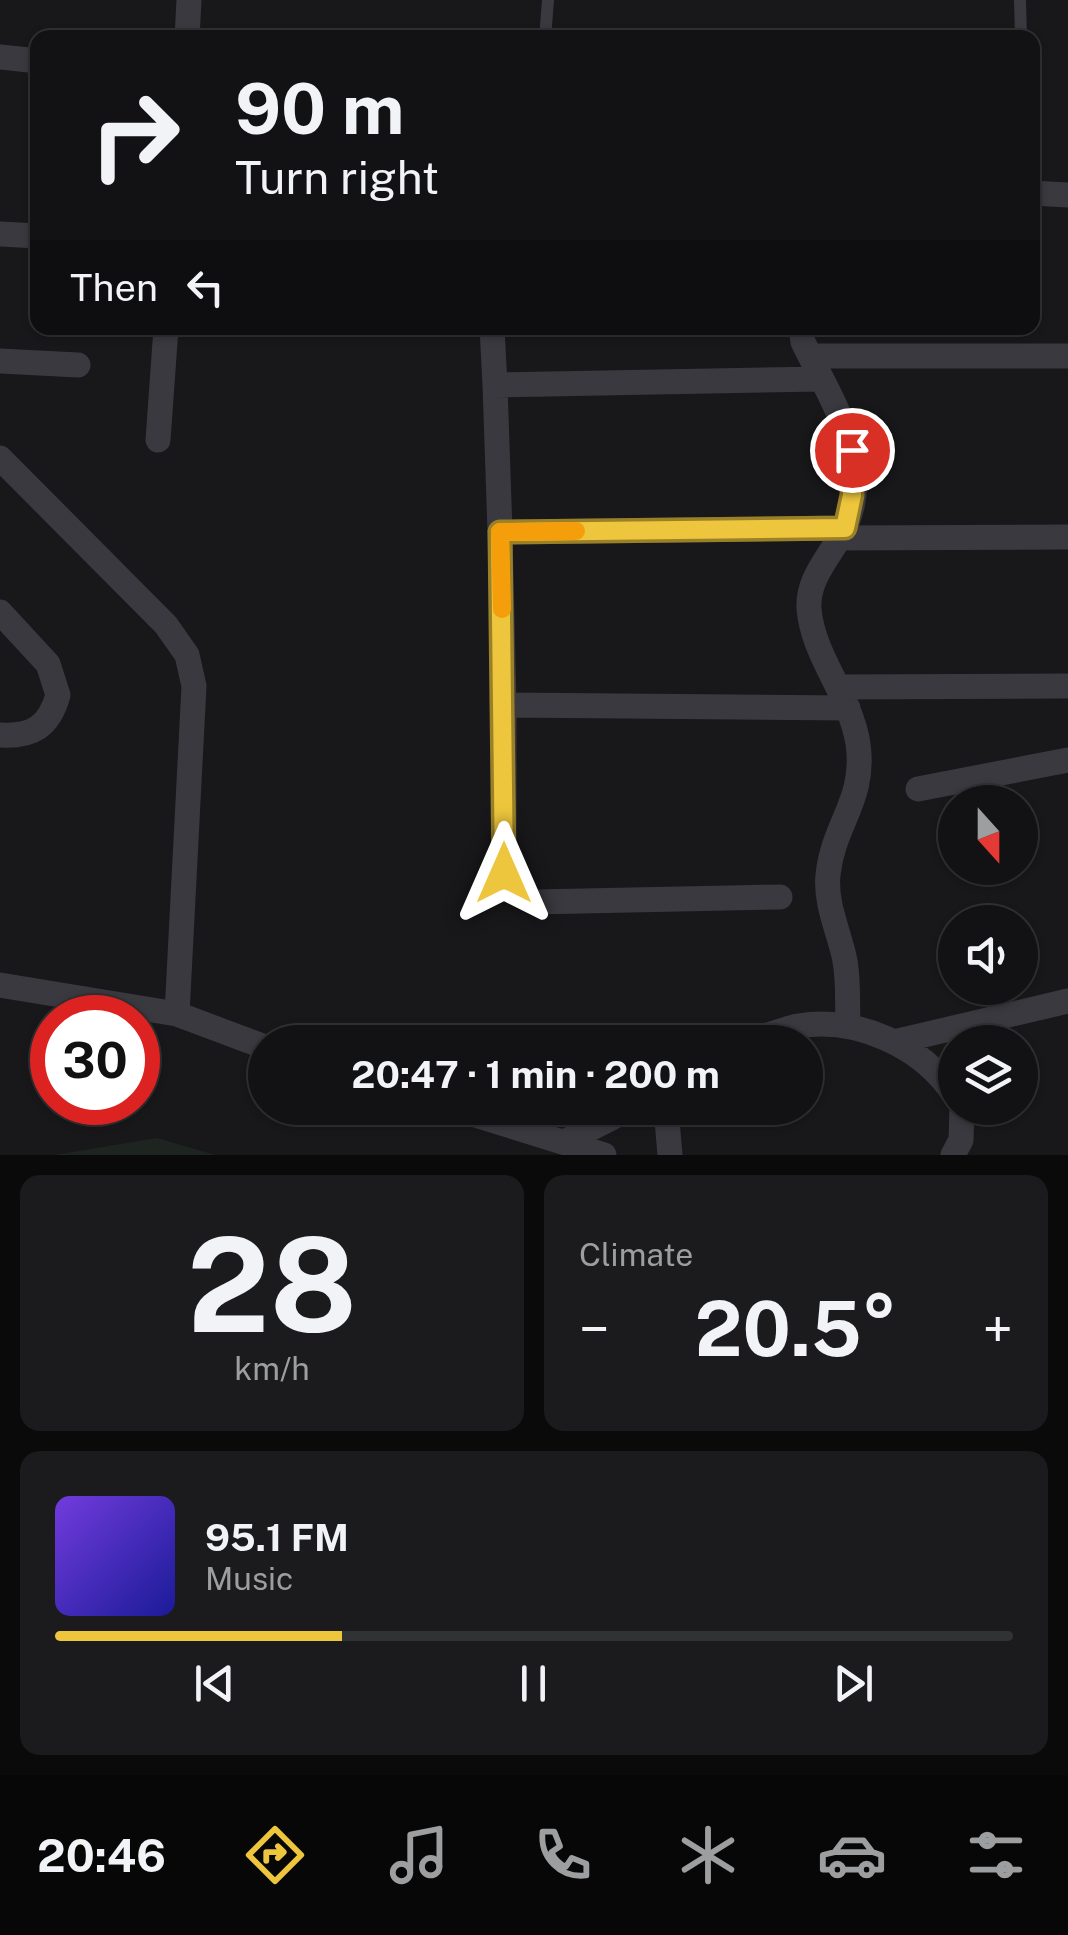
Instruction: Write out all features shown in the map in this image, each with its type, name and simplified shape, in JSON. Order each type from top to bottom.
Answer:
[{"type":"street","points":[[188,30],[190,0]]},
{"type":"street","points":[[0,57],[30,60]]},
{"type":"street","points":[[1040,193],[1068,194]]},
{"type":"street","points":[[0,234],[30,236]]},
{"type":"street","points":[[158,440],[166,335]]},
{"type":"street","points":[[492,335],[504,705],[504,873],[514,890],[534,902],[780,897]]},
{"type":"street","points":[[803,335],[852,450],[852,495],[841,533],[816,573],[809,608],[822,654],[858,741],[861,781],[833,848],[827,877],[846,960],[848,1024]]},
{"type":"street","points":[[495,384],[1068,356]]},
{"type":"street","points":[[0,361],[78,365]]},
{"type":"street","points":[[0,458],[166,625],[187,654],[194,686],[177,1014]]},
{"type":"street","points":[[500,532],[1068,536]]},
{"type":"street","points":[[0,612],[48,664],[58,695],[47,722],[34,732],[0,734]]},
{"type":"street","points":[[504,705],[843,698],[1068,686]]},
{"type":"street","points":[[918,789],[1068,760]]},
{"type":"street","points":[[0,985],[177,1014],[248,1041]]},
{"type":"street","points":[[894,1042],[1068,1001]]},
{"type":"street","points":[[823,1025],[848,1024],[894,1042],[938,1075]]},
{"type":"street","points":[[514,1125],[604,1155]]},
{"type":"street","points":[[568,1140],[598,1125]]},
{"type":"street","points":[[667,1125],[670,1155]]},
{"type":"street","points":[[953,1155],[962,1140],[962,1125]]},
{"type":"lane","points":[[546,30],[548,0]]},
{"type":"lane","points":[[1020,0],[1021,30]]},
{"type":"shaded area","points":[[157,1138],[215,1155],[54,1155]]},
{"type":"slow traffic","points":[[502,609],[500,532],[576,531]]},
{"type":"route","points":[[504,873],[500,532],[845,528],[852,495],[852,450]]}]
